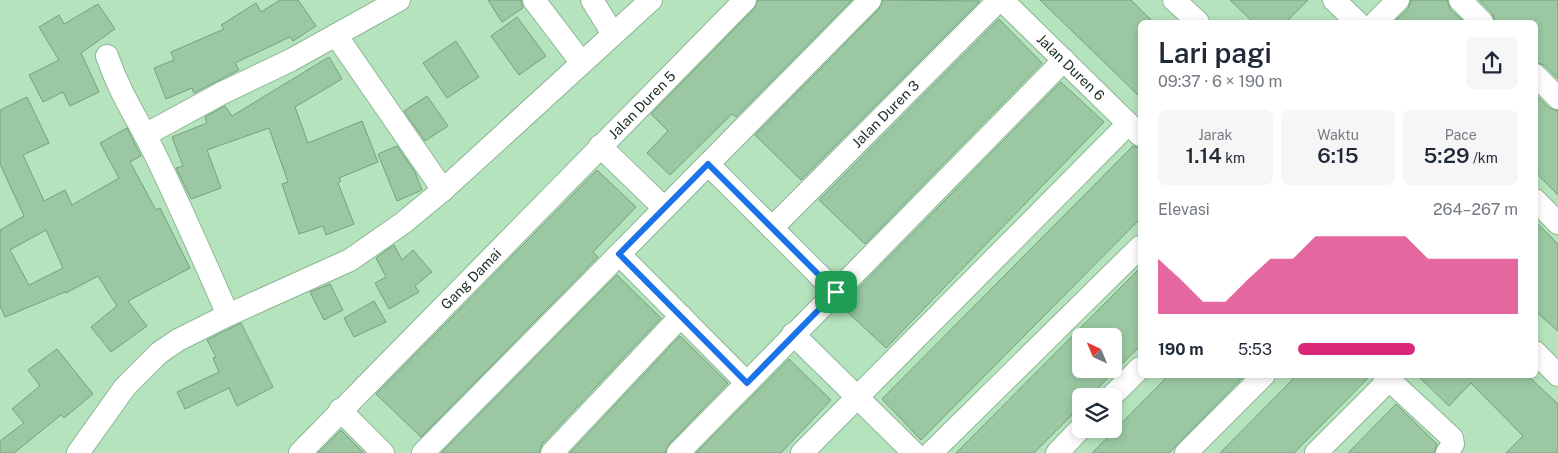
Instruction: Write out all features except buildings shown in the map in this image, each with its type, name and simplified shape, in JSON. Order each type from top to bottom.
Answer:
[{"type":"street","points":[[145,135],[222,93],[291,60],[399,0]]},
{"type":"street","points":[[534,0],[581,62]]},
{"type":"street","points":[[592,0],[613,34]]},
{"type":"street","points":[[78,453],[117,397],[159,353],[178,340],[350,260],[403,222],[442,190],[651,0]]},
{"type":"street","name":"Jalan Duren 5","points":[[664,208],[600,146],[745,0]]},
{"type":"street","points":[[423,453],[870,0]]},
{"type":"street","name":"Jalan Duren 3","points":[[772,228],[999,0]]},
{"type":"street","name":"Jalan Duren 6","points":[[1002,0],[1134,129]]},
{"type":"street","points":[[1174,0],[1196,20]]},
{"type":"street","points":[[1334,0],[1355,20]]},
{"type":"street","points":[[1378,20],[1398,0]]},
{"type":"street","points":[[1460,0],[1480,20]]},
{"type":"street","points":[[336,35],[442,190]]},
{"type":"street","points":[[107,56],[117,86],[145,135],[190,225],[228,316]]},
{"type":"street","points":[[678,453],[1064,60]]},
{"type":"street","points":[[1538,78],[1558,98]]},
{"type":"street","points":[[802,453],[856,397],[1134,129]]},
{"type":"street","name":"Gang Damai","points":[[300,453],[600,146]]},
{"type":"street","points":[[708,164],[836,292]]},
{"type":"street","points":[[1538,203],[1558,223]]},
{"type":"street","points":[[931,453],[1138,249]]},
{"type":"street","points":[[619,254],[747,383]]},
{"type":"street","points":[[552,453],[680,316]]},
{"type":"street","points":[[793,334],[914,453]]},
{"type":"street","points":[[1538,355],[1558,375]]},
{"type":"street","points":[[1120,388],[1138,370]]},
{"type":"street","points":[[1186,453],[1261,378]]},
{"type":"street","points":[[1316,453],[1386,378],[1452,438],[1453,444],[1447,453]]},
{"type":"street","points":[[340,410],[383,453]]},
{"type":"street","points":[[1056,453],[1072,437]]},
{"type":"route","points":[[708,164],[836,292],[747,383],[619,254],[708,164]]}]
